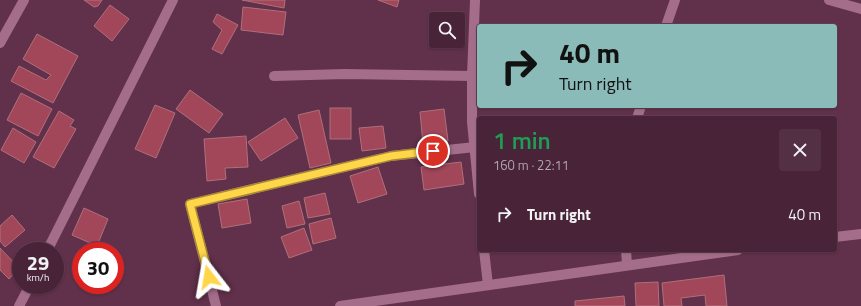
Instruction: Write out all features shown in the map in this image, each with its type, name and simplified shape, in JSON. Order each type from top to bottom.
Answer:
[{"type":"street","points":[[0,43],[24,0]]},
{"type":"street","points":[[52,242],[173,0]]},
{"type":"street","points":[[475,0],[472,122],[477,170]]},
{"type":"street","points":[[667,24],[675,0]]},
{"type":"street","points":[[829,0],[861,9]]},
{"type":"street","points":[[274,76],[344,74],[472,76]]},
{"type":"street","points":[[216,306],[190,204],[391,156],[475,147]]},
{"type":"street","points":[[837,237],[861,234]]},
{"type":"street","points":[[484,252],[488,285]]},
{"type":"street","points":[[626,252],[627,265]]},
{"type":"street","points":[[340,306],[723,252]]},
{"type":"street","points":[[19,306],[25,294]]},
{"type":"building","points":[[84,0],[102,0],[98,6],[94,7]]},
{"type":"building","points":[[242,0],[285,0],[284,8]]},
{"type":"building","points":[[378,0],[399,0],[397,7]]},
{"type":"building","points":[[110,5],[129,19],[112,41],[94,26]]},
{"type":"building","points":[[243,7],[286,12],[283,35],[241,30]]},
{"type":"building","points":[[217,14],[238,25],[222,54],[212,49],[222,30],[213,22]]},
{"type":"building","points":[[37,34],[78,56],[53,103],[11,81],[19,66],[46,80],[51,75],[23,59]]},
{"type":"building","points":[[190,90],[223,114],[209,133],[176,109]]},
{"type":"building","points":[[21,93],[52,109],[38,136],[7,120]]},
{"type":"building","points":[[155,105],[175,113],[156,158],[135,149]]},
{"type":"building","points":[[330,108],[351,108],[351,139],[330,139]]},
{"type":"building","points":[[444,109],[448,141],[423,144],[420,112]]},
{"type":"building","points":[[319,110],[331,163],[310,168],[298,115]]},
{"type":"building","points":[[59,111],[74,120],[70,126],[76,129],[54,168],[33,157]]},
{"type":"building","points":[[285,118],[298,138],[261,161],[248,142]]},
{"type":"building","points":[[383,126],[386,148],[362,151],[359,128]]},
{"type":"building","points":[[13,128],[36,142],[24,163],[1,150]]},
{"type":"building","points":[[246,136],[248,167],[225,168],[226,179],[207,181],[204,139]]},
{"type":"building","points":[[461,162],[464,184],[424,190],[421,167]]},
{"type":"building","points":[[378,167],[387,194],[358,203],[350,176]]},
{"type":"building","points":[[325,193],[330,214],[308,218],[304,198]]},
{"type":"building","points":[[247,199],[251,223],[222,228],[218,204]]},
{"type":"building","points":[[299,201],[305,224],[287,228],[282,206]]},
{"type":"building","points":[[84,208],[108,219],[99,242],[88,242],[72,235]]},
{"type":"building","points":[[12,215],[25,230],[5,247],[0,241],[0,226]]},
{"type":"building","points":[[331,218],[336,238],[313,244],[309,224]]},
{"type":"building","points":[[304,228],[312,250],[289,258],[281,237]]},
{"type":"building","points":[[0,248],[12,261],[12,276],[9,279],[0,270]]},
{"type":"building","points":[[724,275],[727,306],[706,306],[705,295],[681,298],[682,306],[664,306],[662,283]]},
{"type":"building","points":[[658,282],[659,306],[636,306],[635,283]]},
{"type":"building","points":[[624,296],[625,306],[575,306],[575,301]]},
{"type":"route","points":[[209,277],[190,204],[391,156],[433,151]]}]
